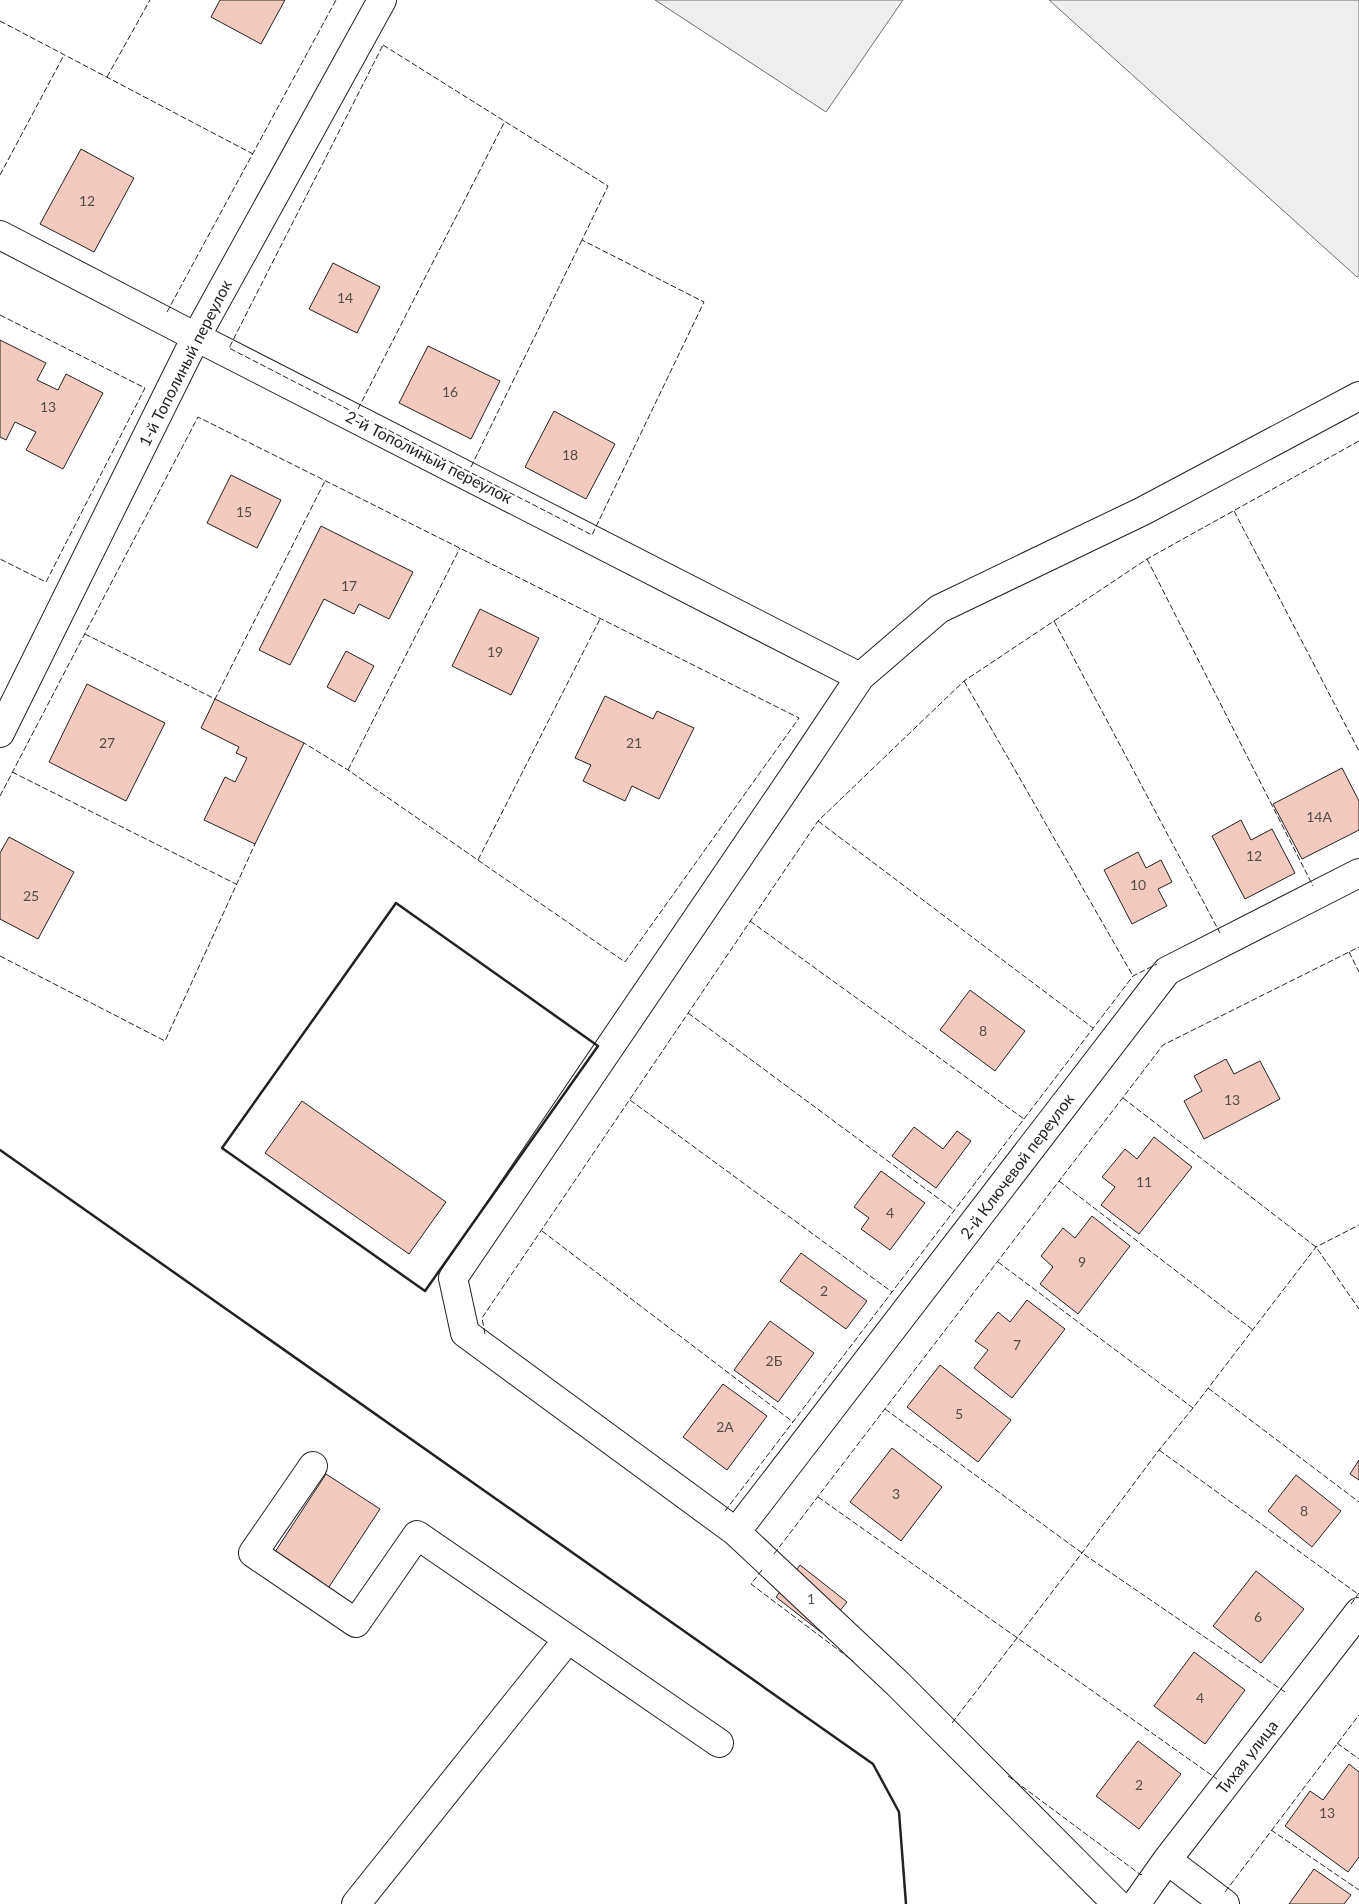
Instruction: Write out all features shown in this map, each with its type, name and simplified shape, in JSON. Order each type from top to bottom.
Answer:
[{"type":"street","name":"1-й Тополиный переулок","points":[[0,733],[196,338],[382,0]]},
{"type":"street","name":"2-й Тополиный переулок","points":[[0,235],[196,338],[860,677]]},
{"type":"street","points":[[1117,1904],[898,1684],[736,1532],[465,1333],[453,1278],[799,770],[860,677],[939,609],[1143,511],[1359,396]]},
{"type":"street","name":"2-й Ключевой переулок","points":[[736,1532],[1167,971],[1359,873]]},
{"type":"street","points":[[312,1466],[253,1553],[348,1618],[356,1623],[417,1535],[719,1743]]},
{"type":"street","name":"Тихая улица","points":[[1136,1904],[1167,1860],[1359,1612]]},
{"type":"street","points":[[356,1904],[568,1639]]},
{"type":"street","points":[[1167,1860],[1225,1904]]},
{"type":"shaded area","points":[[655,0],[903,0],[826,112]]},
{"type":"shaded area","points":[[1049,0],[1359,0],[1359,276],[1357,277]]},
{"type":"building","points":[[220,0],[285,0],[261,44],[211,17]]},
{"type":"building","points":[[81,149],[134,178],[94,252],[40,224]]},
{"type":"building","points":[[333,263],[380,287],[357,333],[309,309]]},
{"type":"building","points":[[0,340],[46,363],[37,380],[58,390],[66,374],[103,393],[63,469],[26,450],[36,432],[15,422],[6,440],[0,437]]},
{"type":"building","points":[[428,346],[500,381],[471,439],[399,403]]},
{"type":"building","points":[[554,411],[615,444],[586,499],[525,467]]},
{"type":"building","points":[[231,475],[281,500],[257,548],[207,523]]},
{"type":"building","points":[[321,526],[413,572],[389,619],[359,604],[354,614],[324,599],[290,665],[259,650]]},
{"type":"building","points":[[480,609],[539,638],[511,695],[452,666]]},
{"type":"building","points":[[346,651],[374,666],[355,702],[327,687]]},
{"type":"building","points":[[87,684],[165,723],[126,801],[49,762]]},
{"type":"building","points":[[605,696],[653,719],[657,711],[694,728],[659,799],[632,786],[625,801],[583,781],[591,765],[575,758]]},
{"type":"building","points":[[215,699],[304,743],[255,844],[204,820],[225,777],[235,782],[247,758],[236,753],[239,747],[201,728]]},
{"type":"building","points":[[1342,768],[1359,801],[1359,830],[1302,859],[1273,804]]},
{"type":"building","points":[[1241,820],[1251,840],[1272,829],[1295,873],[1245,899],[1212,836]]},
{"type":"building","points":[[9,837],[74,872],[38,939],[0,919],[0,853]]},
{"type":"building","points":[[1138,852],[1146,868],[1161,860],[1172,882],[1158,889],[1167,906],[1132,924],[1104,870]]},
{"type":"building","points":[[970,990],[1025,1031],[995,1071],[940,1030]]},
{"type":"building","points":[[1226,1059],[1234,1074],[1260,1061],[1280,1099],[1204,1139],[1184,1101],[1202,1091],[1194,1076]]},
{"type":"building","points":[[302,1101],[446,1202],[409,1254],[265,1153]]},
{"type":"building","points":[[914,1127],[943,1149],[957,1131],[971,1141],[936,1188],[892,1156]]},
{"type":"building","points":[[1154,1137],[1192,1167],[1139,1234],[1101,1205],[1115,1187],[1102,1177],[1125,1149],[1137,1159]]},
{"type":"building","points":[[881,1171],[925,1203],[890,1250],[861,1229],[869,1218],[854,1207]]},
{"type":"building","points":[[1092,1216],[1130,1246],[1078,1314],[1040,1284],[1053,1267],[1041,1256],[1063,1228],[1075,1238]]},
{"type":"building","points":[[801,1253],[867,1301],[846,1329],[780,1281]]},
{"type":"building","points":[[1027,1300],[1065,1329],[1012,1398],[974,1368],[988,1350],[975,1341],[998,1312],[1010,1322]]},
{"type":"building","points":[[770,1321],[814,1353],[778,1402],[734,1370]]},
{"type":"building","points":[[940,1365],[1011,1420],[978,1462],[907,1407]]},
{"type":"building","points":[[723,1384],[767,1416],[727,1470],[683,1437]]},
{"type":"building","points":[[892,1448],[942,1487],[901,1541],[850,1502]]},
{"type":"building","points":[[1359,1460],[1359,1480],[1350,1474]]},
{"type":"building","points":[[326,1474],[380,1509],[327,1590],[273,1555]]},
{"type":"building","points":[[1296,1475],[1341,1511],[1312,1547],[1268,1511]]},
{"type":"building","points":[[800,1565],[847,1602],[822,1633],[776,1597]]},
{"type":"building","points":[[1256,1571],[1304,1609],[1261,1663],[1213,1626]]},
{"type":"building","points":[[1194,1652],[1245,1690],[1205,1744],[1154,1706]]},
{"type":"building","points":[[1138,1741],[1181,1774],[1139,1829],[1096,1796]]},
{"type":"building","points":[[1349,1764],[1359,1772],[1359,1857],[1348,1872],[1285,1826],[1310,1791],[1323,1800]]},
{"type":"building","points":[[1314,1869],[1351,1895],[1344,1904],[1289,1904]]},
{"type":"fence","points":[[107,77],[150,0]]},
{"type":"fence","points":[[167,312],[336,0]]},
{"type":"fence","points":[[0,21],[253,154]]},
{"type":"fence","points":[[383,45],[608,186],[582,240],[704,302],[592,535],[229,348],[383,45]]},
{"type":"fence","points":[[0,175],[64,55]]},
{"type":"fence","points":[[358,409],[505,121]]},
{"type":"fence","points":[[471,467],[582,240]]},
{"type":"fence","points":[[0,315],[145,388],[46,582],[0,559]]},
{"type":"fence","points":[[0,796],[198,417],[799,718],[625,962],[348,770],[304,743]]},
{"type":"fence","points":[[485,1334],[482,1318],[818,821],[964,681],[1147,559],[1359,441]]},
{"type":"fence","points":[[85,634],[215,699],[325,481]]},
{"type":"fence","points":[[1234,511],[1359,751]]},
{"type":"fence","points":[[348,770],[460,548]]},
{"type":"fence","points":[[1147,559],[1313,886]]},
{"type":"fence","points":[[478,860],[600,619]]},
{"type":"fence","points":[[1054,621],[1220,933]]},
{"type":"fence","points":[[964,681],[1133,976]]},
{"type":"fence","points":[[12,772],[236,884]]},
{"type":"fence","points":[[818,821],[1093,1028]]},
{"type":"fence","points":[[0,956],[165,1041],[255,844]]},
{"type":"fence","points":[[750,921],[1024,1119]]},
{"type":"fence","points":[[774,1554],[1163,1045],[1359,947]]},
{"type":"fence","points":[[1349,952],[1359,972]]},
{"type":"fence","points":[[725,1511],[1133,976],[1157,964]]},
{"type":"fence","points":[[688,1013],[954,1210]]},
{"type":"fence","points":[[1123,1098],[1316,1247],[1359,1309]]},
{"type":"fence","points":[[630,1100],[892,1292]]},
{"type":"fence","points":[[1059,1181],[1253,1330]]},
{"type":"fence","points":[[952,1723],[1316,1247],[1359,1225]]},
{"type":"fence","points":[[542,1231],[793,1422]]},
{"type":"fence","points":[[998,1262],[1193,1408]]},
{"type":"fence","points":[[1208,1388],[1359,1502]]},
{"type":"fence","points":[[885,1409],[1082,1553],[1285,1692]]},
{"type":"fence","points":[[1159,1450],[1358,1594]]},
{"type":"fence","points":[[818,1497],[1217,1779]]},
{"type":"fence","points":[[762,1570],[751,1584],[853,1661]]},
{"type":"fence","points":[[1351,1604],[1359,1593]]},
{"type":"fence","points":[[1225,1892],[1359,1715]]},
{"type":"fence","points":[[1337,1743],[1359,1759]]},
{"type":"fence","points":[[1008,1776],[1141,1875],[1143,1873]]},
{"type":"fence","points":[[1271,1830],[1359,1890]]},
{"type":"wall","points":[[396,903],[598,1046],[425,1291],[222,1148],[396,903]]},
{"type":"wall","points":[[0,1150],[873,1764],[899,1812],[906,1904]]}]
